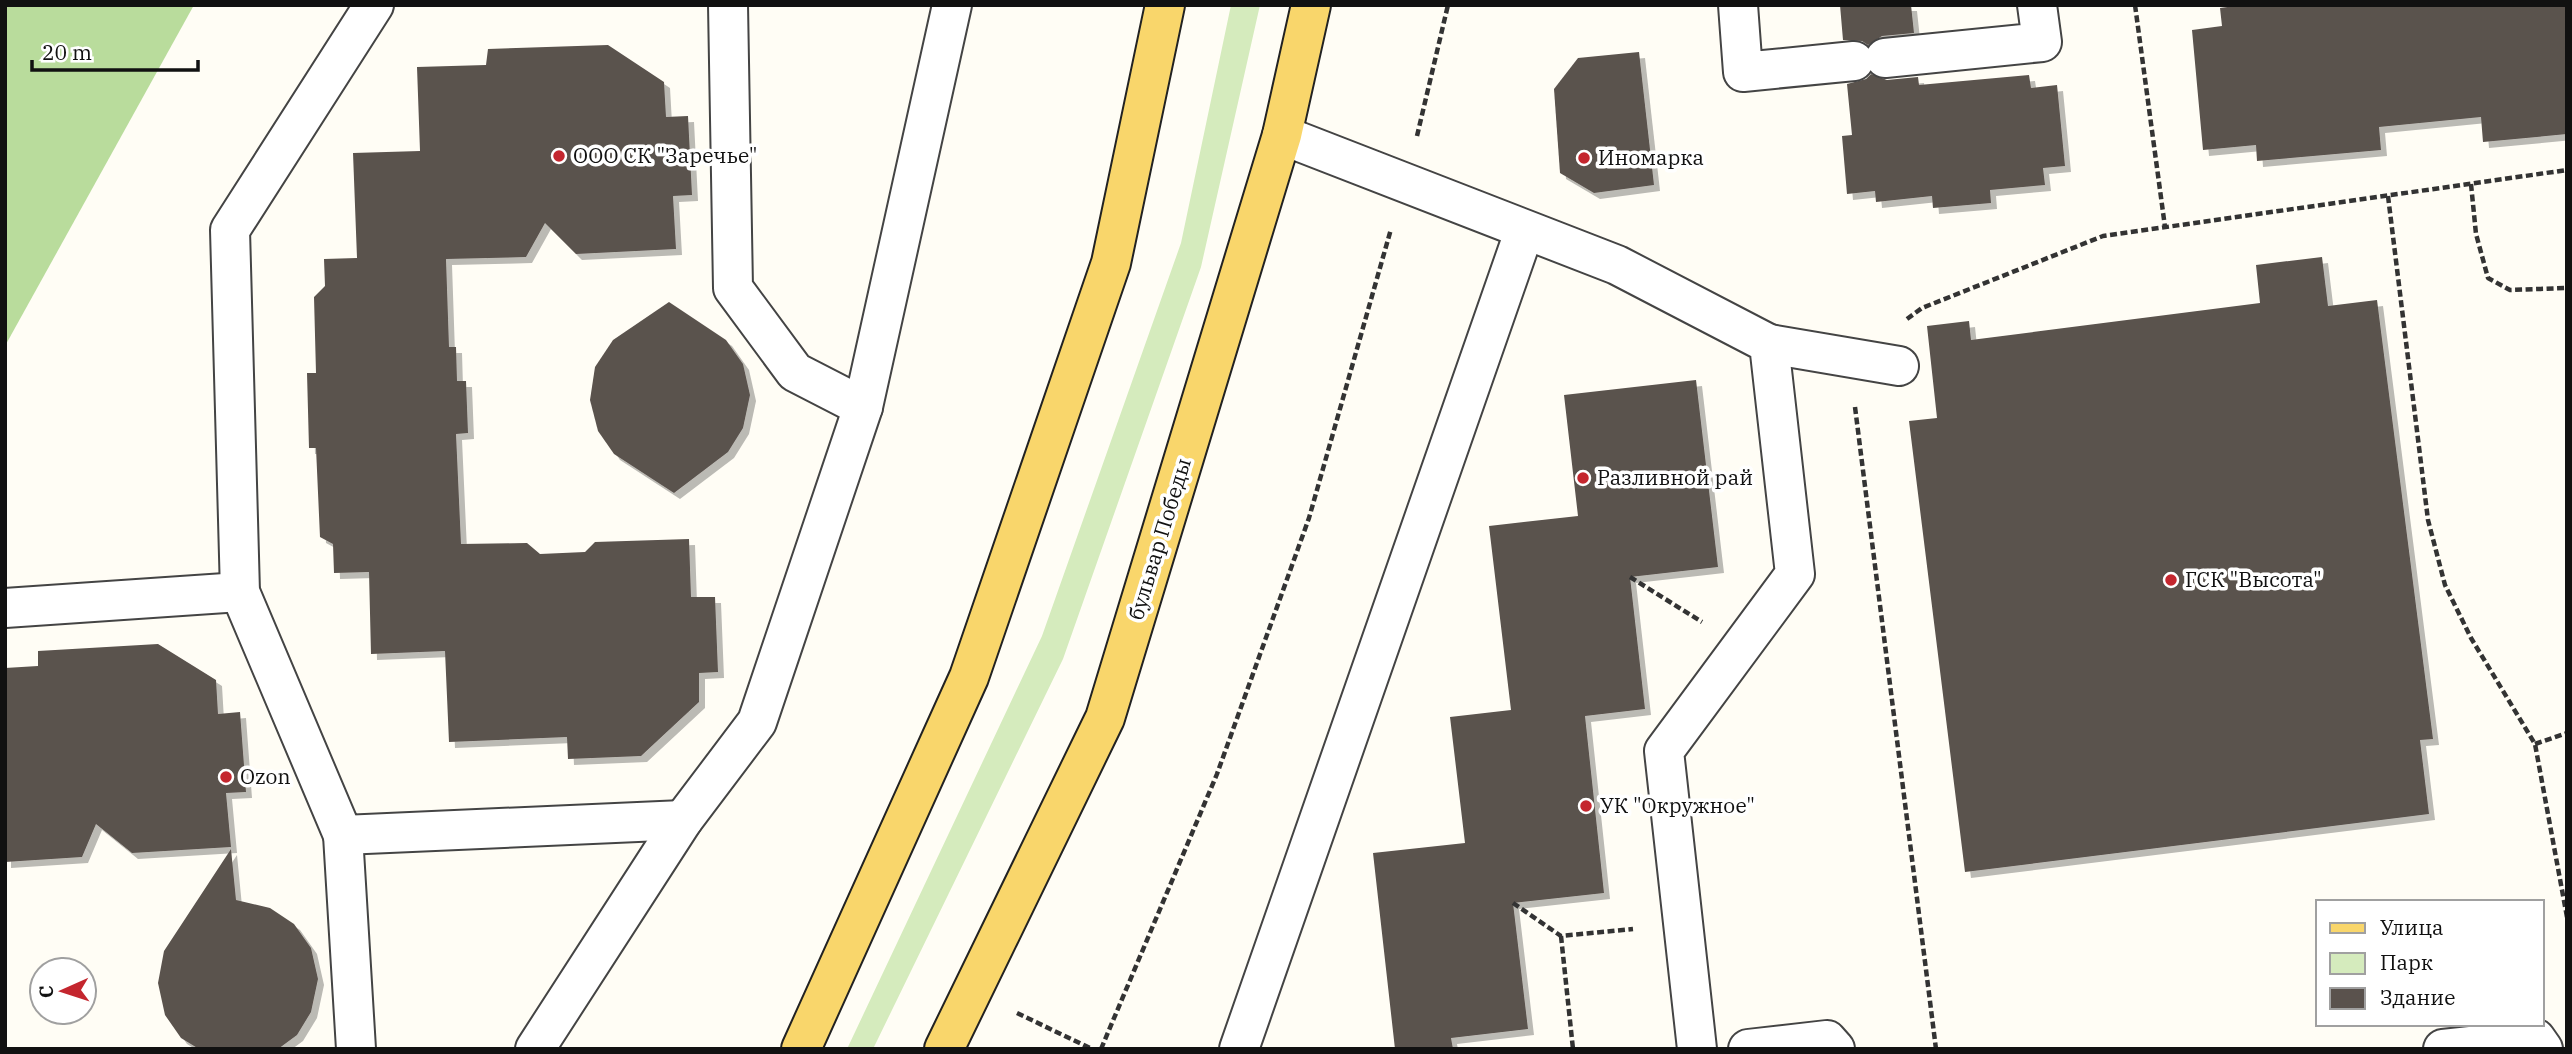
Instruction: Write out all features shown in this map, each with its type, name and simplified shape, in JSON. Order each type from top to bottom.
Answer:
[{"type":"main road","points":[[801,1049],[969,677],[1111,263],[1166,5]]},
{"type":"main road","name":"бульвар Победы","points":[[944,1049],[1105,718],[1282,135],[1311,5]]},
{"type":"lane","points":[[356,1049],[343,835],[240,592],[230,230],[374,5]]},
{"type":"lane","points":[[729,5],[733,288],[795,372],[863,407]]},
{"type":"lane","points":[[534,1049],[683,820],[757,722],[863,407],[952,5]]},
{"type":"lane","points":[[1738,5],[1744,72],[2042,42],[2037,5]]},
{"type":"lane","points":[[1282,135],[1524,232],[1617,265],[1769,344],[1899,366]]},
{"type":"lane","points":[[1239,1049],[1524,232]]},
{"type":"lane","points":[[1697,1049],[1664,751],[1795,574],[1769,344]]},
{"type":"lane","points":[[5,608],[240,592]]},
{"type":"lane","points":[[343,835],[683,820]]},
{"type":"lane","points":[[1748,1049],[1827,1040],[1835,1049]]},
{"type":"lane","points":[[2444,1049],[2536,1040],[2543,1049]]},
{"type":"path","points":[[1101,1049],[1217,774],[1309,518],[1405,184],[1448,5]]},
{"type":"path","points":[[2134,5],[2165,227]]},
{"type":"path","points":[[1936,1049],[1849,357],[1922,308],[2103,236],[2567,170]]},
{"type":"path","points":[[2470,184],[2476,234],[2488,278],[2510,290],[2567,288]]},
{"type":"path","points":[[2388,196],[2428,520],[2445,585],[2471,638],[2535,744],[2567,917]]},
{"type":"path","points":[[1630,577],[1741,646]]},
{"type":"path","points":[[2535,744],[2567,733]]},
{"type":"path","points":[[1513,903],[1561,936],[1683,924]]},
{"type":"path","points":[[1561,936],[1573,1049]]},
{"type":"path","points":[[1008,1010],[1092,1049]]},
{"type":"green space","points":[[5,5],[194,5],[5,346]]},
{"type":"green space","points":[[1231,5],[1260,5],[1201,267],[1063,659],[873,1049],[847,1049],[1042,636],[1181,243]]},
{"type":"building","points":[[1840,5],[1911,5],[1914,33],[1882,36],[1868,45],[1862,41],[1843,40]]},
{"type":"building","points":[[2242,5],[2567,5],[2567,134],[2483,142],[2481,117],[2379,127],[2381,150],[2257,161],[2256,145],[2203,150],[2192,30],[2222,26],[2220,8]]},
{"type":"building","points":[[608,45],[664,82],[666,117],[688,116],[692,195],[673,196],[676,249],[576,254],[545,223],[526,257],[446,259],[449,347],[456,347],[457,381],[466,381],[468,433],[456,434],[461,544],[527,543],[540,554],[585,552],[595,542],[689,539],[691,597],[715,597],[718,672],[699,673],[699,702],[641,756],[568,759],[567,737],[449,742],[445,651],[371,654],[369,572],[334,573],[333,544],[320,537],[316,448],[309,448],[307,373],[316,373],[314,297],[325,286],[324,259],[357,258],[353,153],[420,151],[417,67],[486,65],[488,49]]},
{"type":"building","points":[[1639,52],[1654,185],[1594,193],[1560,173],[1554,89],[1578,58]]},
{"type":"building","points":[[1871,74],[1887,80],[1918,77],[1919,85],[2029,75],[2031,88],[2057,85],[2065,166],[2043,168],[2045,185],[1990,190],[1991,203],[1933,208],[1932,196],[1876,202],[1875,191],[1847,194],[1842,136],[1852,135],[1847,84],[1866,79]]},
{"type":"building","name":"ГСК \"Высота\"","points":[[2322,257],[2328,306],[2377,300],[2433,739],[2420,740],[2429,814],[1965,872],[1909,421],[1937,418],[1927,326],[1969,321],[1971,340],[2260,303],[2256,265]]},
{"type":"building","points":[[669,302],[726,340],[743,364],[750,395],[743,428],[728,452],[674,493],[614,454],[598,431],[590,400],[595,367],[613,340]]},
{"type":"building","points":[[1696,380],[1718,567],[1630,577],[1645,709],[1585,716],[1604,893],[1513,903],[1528,1029],[1451,1038],[1453,1049],[1395,1049],[1373,853],[1465,843],[1450,717],[1511,710],[1489,526],[1578,516],[1564,395]]},
{"type":"building","points":[[158,644],[216,680],[218,714],[240,712],[246,792],[226,793],[231,847],[132,853],[96,824],[82,857],[5,862],[5,668],[38,666],[38,651]]},
{"type":"building","points":[[231,849],[236,900],[270,908],[294,924],[311,948],[318,979],[311,1012],[297,1035],[278,1049],[199,1049],[181,1038],[165,1015],[158,983],[164,951]]},
{"type":"place","name":"ООО СК \"Заречье\"","points":[[559,156]]},
{"type":"place","name":"Иномарка","points":[[1584,158]]},
{"type":"place","name":"Разливной рай","points":[[1583,478]]},
{"type":"place","name":"ГСК \"Высота\"","points":[[2171,580]]},
{"type":"place","name":"Ozon","points":[[226,777]]},
{"type":"place","name":"УК \"Окружное\"","points":[[1586,806]]}]
